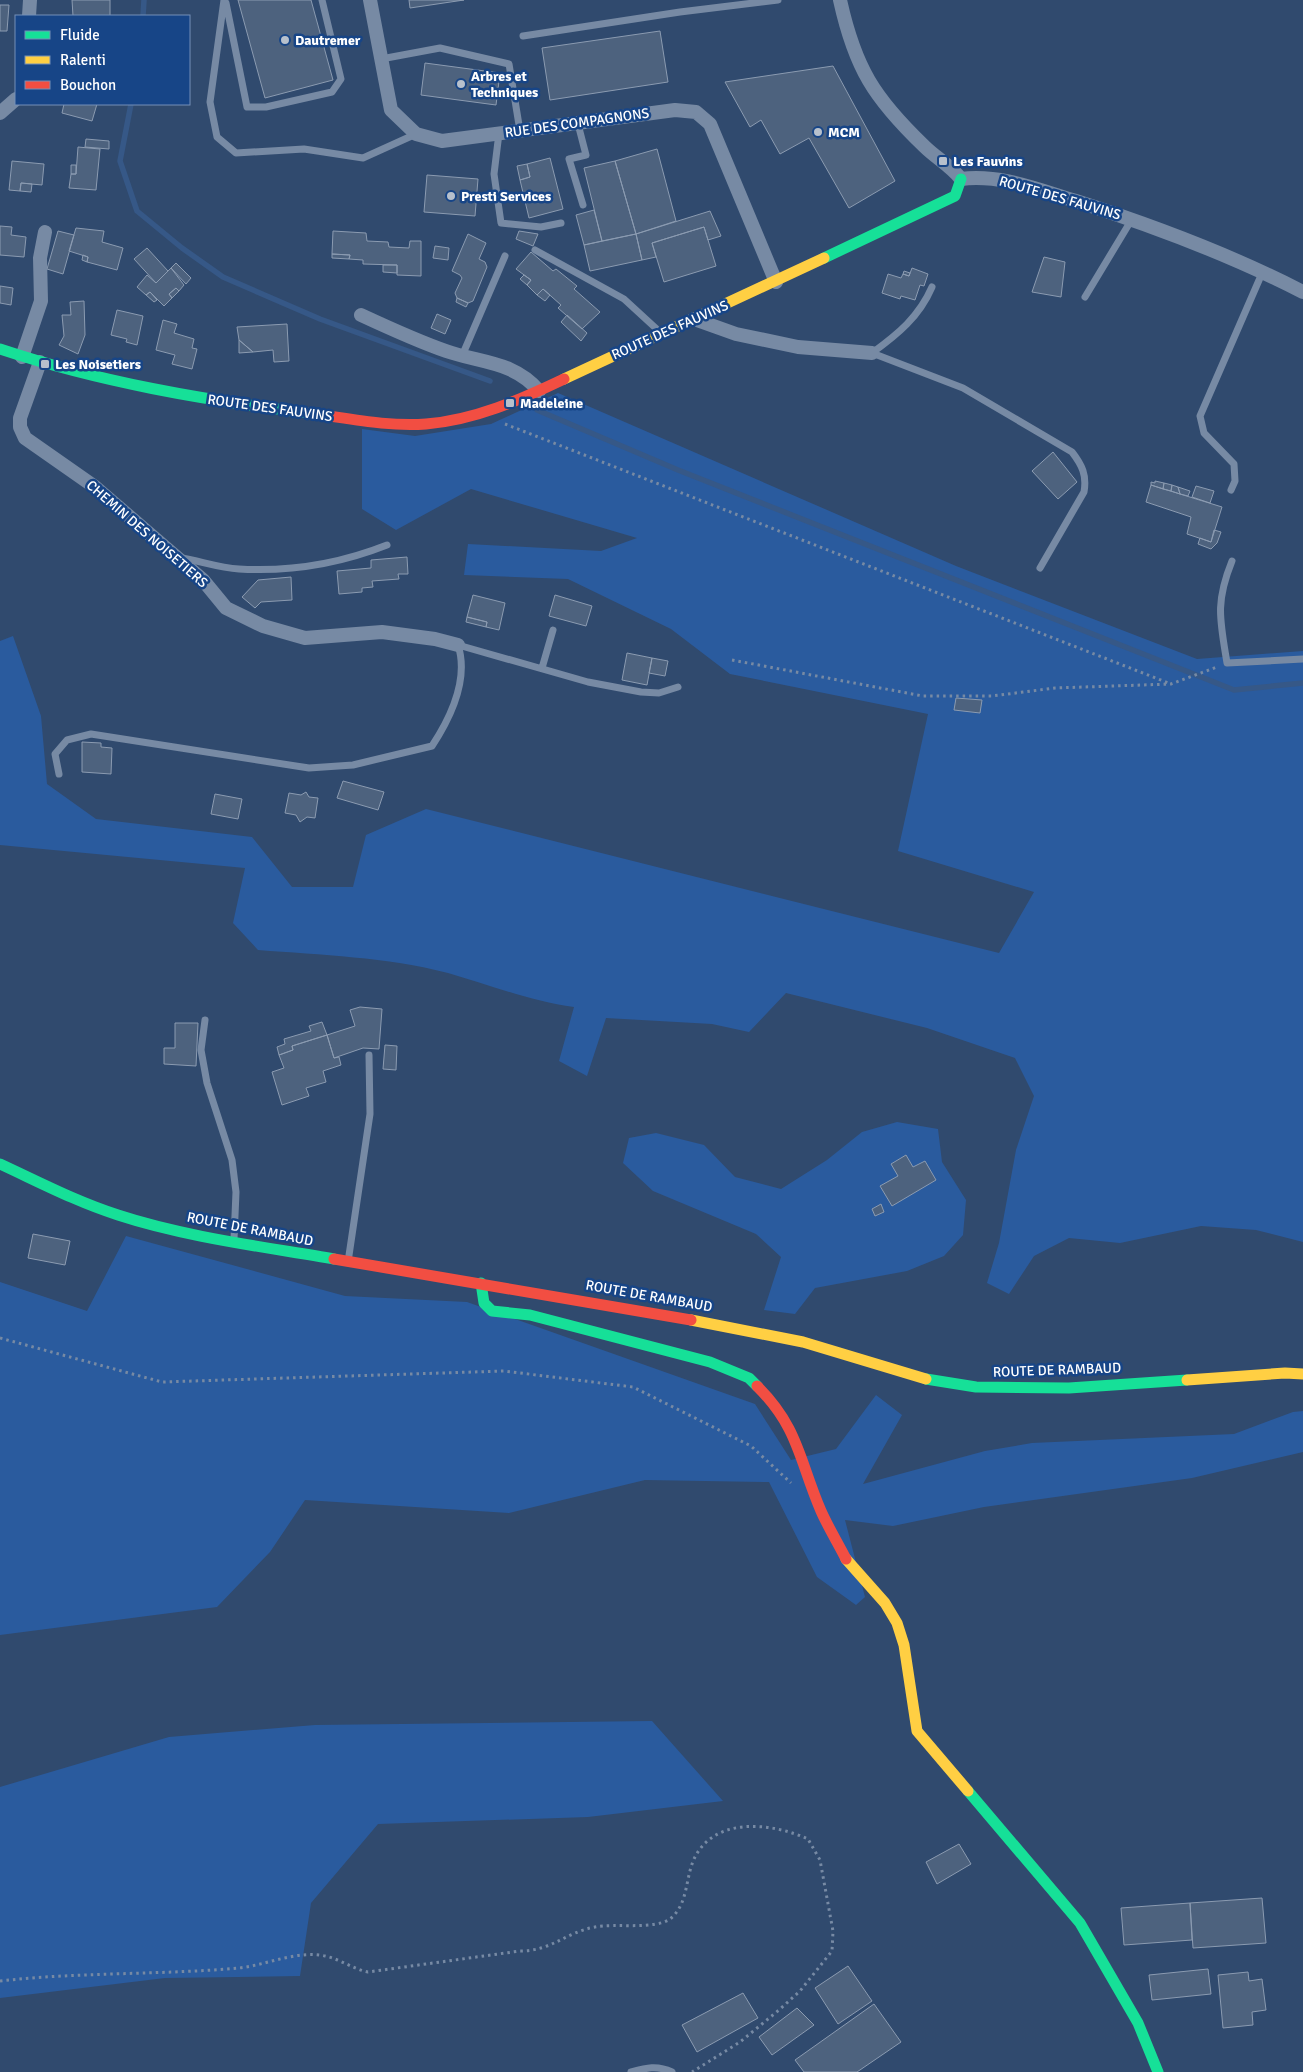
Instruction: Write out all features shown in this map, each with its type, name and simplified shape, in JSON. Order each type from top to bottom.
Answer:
[{"type":"street","points":[[29,15],[30,0]]},
{"type":"street","points":[[370,0],[391,110],[416,134]]},
{"type":"street","points":[[840,0],[854,54],[869,84],[890,111],[925,147],[954,170],[961,179]]},
{"type":"street","points":[[0,112],[15,100]]},
{"type":"street","name":"RUE DES COMPAGNONS","points":[[416,134],[442,140],[675,110],[696,112],[710,124],[776,282]]},
{"type":"street","name":"ROUTE DES FAUVINS","points":[[0,349],[40,362],[217,402],[381,422],[426,424],[481,414],[539,391],[946,201],[955,196],[961,179],[989,178],[1024,185],[1132,219],[1263,271],[1303,292]]},
{"type":"street","points":[[22,357],[41,301],[40,258],[45,232]]},
{"type":"street","points":[[361,315],[396,331],[462,356],[516,370],[530,380],[539,391]]},
{"type":"street","points":[[694,320],[736,334],[798,347],[872,352]]},
{"type":"street","name":"CHEMIN DES NOISETIERS","points":[[40,362],[20,418],[20,427],[25,438],[95,487],[203,580],[226,608],[264,626],[305,638],[382,632],[458,644]]},
{"type":"street","name":"ROUTE DE RAMBAUD","points":[[0,1164],[45,1187],[120,1216],[233,1242],[745,1329],[802,1342],[935,1382],[1019,1389],[1069,1388],[1285,1372],[1303,1374]]},
{"type":"street","points":[[481,1283],[484,1303],[492,1310],[530,1315],[710,1362],[749,1378],[770,1399],[787,1422],[802,1456],[821,1511],[848,1562],[885,1603],[897,1623],[904,1645],[917,1731],[1080,1923],[1138,2023],[1158,2072]]},
{"type":"lane","points":[[225,0],[248,106],[266,107],[332,92],[341,79],[322,0]]},
{"type":"lane","points":[[225,0],[210,102],[217,137],[236,153],[304,149],[363,158],[416,134]]},
{"type":"lane","points":[[523,36],[680,12],[778,0]]},
{"type":"lane","points":[[380,59],[440,48],[509,64],[520,131]]},
{"type":"lane","points":[[578,124],[586,155],[569,159],[583,205]]},
{"type":"lane","points":[[499,133],[494,174],[501,223],[541,227],[560,223]]},
{"type":"lane","points":[[1085,297],[1132,219]]},
{"type":"lane","points":[[535,250],[624,299],[661,333]]},
{"type":"lane","points":[[462,356],[505,256]]},
{"type":"lane","points":[[1231,490],[1235,481],[1234,464],[1204,433],[1200,416],[1263,271]]},
{"type":"lane","points":[[872,352],[898,334],[923,307],[932,287]]},
{"type":"lane","points":[[872,352],[963,388],[1072,452],[1080,463],[1086,479],[1084,492],[1040,568]]},
{"type":"lane","points":[[174,556],[238,569],[312,567],[352,559],[387,545]]},
{"type":"lane","points":[[1232,561],[1223,584],[1219,615],[1228,663],[1303,659]]},
{"type":"lane","points":[[542,668],[553,630]]},
{"type":"lane","points":[[458,644],[588,682],[641,692],[660,692],[678,687]]},
{"type":"lane","points":[[59,774],[54,754],[67,740],[91,734],[309,768],[353,765],[432,746],[449,720],[460,679],[462,658],[458,644]]},
{"type":"lane","points":[[205,1020],[202,1050],[207,1083],[232,1160],[236,1223],[233,1242]]},
{"type":"lane","points":[[348,1262],[370,1114],[370,1055]]},
{"type":"lane","points":[[631,2072],[649,2067],[664,2068],[672,2072]]},
{"type":"path","points":[[481,414],[1170,684]]},
{"type":"path","points":[[732,660],[923,696],[992,696],[1055,688],[1170,684],[1206,670]]},
{"type":"path","points":[[0,1338],[162,1382],[504,1371],[633,1386],[751,1446],[793,1485]]},
{"type":"path","points":[[0,1981],[51,1975],[240,1968],[307,1955],[326,1956],[356,1970],[368,1972],[520,1951],[535,1951],[549,1947],[593,1927],[614,1924],[649,1925],[667,1921],[675,1914],[682,1903],[695,1857],[703,1846],[716,1835],[734,1827],[760,1827],[808,1839],[820,1860],[833,1931],[832,1951],[800,1991],[779,2010],[740,2042],[692,2072]]},
{"type":"shaded area","points":[[558,393],[956,566],[1197,659],[1303,651],[1303,1242],[1256,1230],[1201,1226],[1120,1243],[1069,1238],[1034,1256],[1009,1294],[987,1283],[999,1243],[1016,1150],[1034,1096],[1015,1058],[927,1028],[786,993],[749,1032],[712,1024],[606,1018],[587,1076],[559,1061],[574,1007],[526,997],[448,973],[401,963],[354,957],[258,950],[233,923],[245,868],[0,845],[0,641],[13,636],[41,716],[47,784],[96,819],[252,837],[292,887],[353,887],[366,835],[426,809],[999,953],[1034,892],[898,851],[928,714],[730,674],[671,629],[568,579],[464,575],[468,544],[601,551],[637,538],[471,489],[396,530],[362,509],[362,429],[415,436],[491,424]]},
{"type":"shaded area","points":[[897,1122],[938,1129],[942,1162],[966,1200],[963,1235],[944,1256],[907,1271],[815,1288],[795,1314],[764,1310],[781,1257],[756,1234],[653,1191],[623,1163],[629,1138],[656,1133],[704,1145],[735,1177],[781,1189],[827,1160],[862,1132]]},
{"type":"shaded area","points":[[126,1236],[345,1296],[467,1302],[755,1404],[791,1460],[836,1449],[876,1395],[902,1415],[863,1484],[985,1451],[1032,1443],[1234,1434],[1293,1412],[1303,1411],[1303,1452],[1192,1478],[984,1507],[893,1526],[845,1520],[865,1597],[856,1605],[817,1577],[769,1482],[645,1480],[509,1513],[305,1500],[270,1552],[217,1607],[0,1635],[0,1282],[87,1311]]},
{"type":"shaded area","points":[[652,1721],[723,1801],[588,1817],[378,1824],[311,1903],[300,1976],[165,1978],[0,1998],[0,1787],[169,1737],[315,1725]]},
{"type":"building","points":[[72,0],[110,0],[110,15],[73,15]]},
{"type":"building","name":"Dautremer","points":[[238,0],[311,0],[333,80],[265,98]]},
{"type":"building","points":[[409,0],[464,0],[410,8]]},
{"type":"building","points":[[0,5],[9,5],[7,31],[0,31]]},
{"type":"building","points":[[660,31],[668,82],[550,100],[542,48]]},
{"type":"building","name":"Arbres et Techniques","points":[[425,63],[500,73],[496,105],[421,95]]},
{"type":"building","name":"MCM","points":[[833,66],[895,181],[849,208],[809,138],[780,154],[761,120],[750,127],[725,82]]},
{"type":"building","points":[[64,105],[97,105],[92,121],[62,113]]},
{"type":"building","points":[[86,139],[109,141],[109,149],[85,147]]},
{"type":"building","points":[[78,147],[100,149],[96,190],[69,188],[71,174],[76,174]]},
{"type":"building","points":[[657,149],[676,221],[636,234],[615,161]]},
{"type":"building","points":[[550,158],[563,209],[529,218],[520,180],[530,177],[527,164]]},
{"type":"building","points":[[12,161],[44,164],[42,185],[21,183],[20,191],[9,190]]},
{"type":"building","points":[[615,161],[636,234],[602,241],[584,168]]},
{"type":"building","points":[[527,164],[530,177],[520,180],[517,166]]},
{"type":"building","points":[[71,165],[76,165],[76,174],[71,174]]},
{"type":"building","name":"Presti Services","points":[[427,175],[478,179],[475,216],[424,212]]},
{"type":"building","points":[[21,183],[32,184],[31,192],[20,191]]},
{"type":"building","points":[[594,210],[602,241],[584,245],[576,215]]},
{"type":"building","points":[[710,211],[721,236],[708,240],[704,227],[652,243],[656,257],[642,260],[636,234]]},
{"type":"building","points":[[0,226],[12,227],[11,235],[26,237],[24,257],[0,255]]},
{"type":"building","points":[[704,227],[716,266],[664,282],[652,243]]},
{"type":"building","points":[[76,228],[104,231],[102,242],[123,248],[117,270],[87,262],[88,257],[69,251]]},
{"type":"building","points":[[58,231],[74,235],[63,274],[47,269]]},
{"type":"building","points":[[333,231],[366,233],[367,241],[388,242],[389,247],[409,248],[410,241],[421,241],[421,276],[397,275],[397,265],[363,264],[363,260],[349,259],[350,255],[332,254]]},
{"type":"building","points":[[519,231],[538,234],[533,246],[516,239]]},
{"type":"building","points":[[468,234],[486,243],[479,259],[485,262],[487,267],[473,301],[468,303],[457,298],[455,293],[462,278],[452,271]]},
{"type":"building","points":[[636,234],[642,260],[590,271],[584,245]]},
{"type":"building","points":[[435,246],[449,248],[448,260],[433,258]]},
{"type":"building","points":[[147,248],[168,271],[156,283],[134,259]]},
{"type":"building","points":[[531,252],[553,271],[556,269],[577,286],[574,289],[600,312],[582,329],[558,308],[561,305],[543,289],[537,295],[527,285],[531,280],[516,269]]},
{"type":"building","points":[[332,254],[350,255],[349,259],[332,258]]},
{"type":"building","points":[[83,255],[88,257],[87,262],[82,260]]},
{"type":"building","points":[[1044,257],[1065,262],[1061,297],[1032,292]]},
{"type":"building","points":[[176,263],[191,278],[186,284],[171,268]]},
{"type":"building","points":[[383,265],[397,265],[397,273],[383,272]]},
{"type":"building","points":[[171,268],[184,285],[179,291],[176,288],[169,294],[172,298],[164,306],[150,292],[146,295],[137,287],[147,275],[156,283]]},
{"type":"building","points":[[912,268],[928,274],[924,286],[920,285],[915,300],[901,296],[900,299],[882,293],[888,274],[901,278],[903,274],[909,276]]},
{"type":"building","points":[[904,271],[910,273],[909,276],[903,274]]},
{"type":"building","points":[[524,275],[531,280],[527,285],[520,279]]},
{"type":"building","points":[[0,286],[13,288],[11,305],[0,303]]},
{"type":"building","points":[[176,288],[179,291],[172,298],[169,294]]},
{"type":"building","points":[[543,289],[550,295],[545,301],[537,295]]},
{"type":"building","points":[[150,292],[157,300],[154,302],[146,295]]},
{"type":"building","points":[[457,298],[468,303],[466,307],[456,302]]},
{"type":"building","points":[[84,301],[85,335],[78,354],[59,345],[64,336],[62,315],[71,315],[70,302]]},
{"type":"building","points":[[117,310],[143,316],[137,345],[126,342],[127,339],[111,335]]},
{"type":"building","points":[[437,314],[451,320],[445,334],[431,328]]},
{"type":"building","points":[[567,315],[587,333],[581,341],[561,322]]},
{"type":"building","points":[[163,320],[177,324],[174,333],[194,339],[192,348],[197,349],[192,369],[172,364],[175,355],[156,350]]},
{"type":"building","points":[[287,324],[289,361],[274,362],[273,350],[253,352],[239,340],[237,327]]},
{"type":"building","points":[[239,340],[253,352],[239,353]]},
{"type":"building","points":[[1053,452],[1077,482],[1058,499],[1032,471]]},
{"type":"building","points":[[1155,481],[1164,483],[1163,489],[1151,485],[1151,482],[1155,483]]},
{"type":"building","points":[[1164,483],[1172,485],[1171,491],[1163,489]]},
{"type":"building","points":[[1151,485],[1222,507],[1211,542],[1187,534],[1191,517],[1146,502]]},
{"type":"building","points":[[1172,485],[1178,487],[1180,494],[1171,491]]},
{"type":"building","points":[[1196,486],[1214,491],[1210,503],[1192,497]]},
{"type":"building","points":[[1178,487],[1190,491],[1188,496],[1180,494]]},
{"type":"building","points":[[1214,530],[1221,532],[1217,543],[1211,549],[1198,544],[1200,538],[1211,542]]},
{"type":"building","points":[[407,557],[408,574],[398,574],[399,579],[372,581],[373,587],[362,588],[362,592],[339,594],[337,571],[371,568],[371,560]]},
{"type":"building","points":[[291,577],[292,600],[261,602],[255,608],[242,597],[258,580]]},
{"type":"building","points":[[473,595],[505,603],[499,630],[486,627],[487,622],[467,617]]},
{"type":"building","points":[[555,595],[592,606],[586,626],[549,616]]},
{"type":"building","points":[[467,617],[487,622],[486,627],[466,622]]},
{"type":"building","points":[[627,653],[652,658],[647,685],[622,680]]},
{"type":"building","points":[[652,658],[668,661],[665,676],[649,673]]},
{"type":"building","points":[[956,698],[982,700],[980,713],[954,710]]},
{"type":"building","points":[[82,742],[101,743],[101,747],[112,748],[111,774],[82,772]]},
{"type":"building","points":[[343,781],[384,792],[378,810],[337,798]]},
{"type":"building","points":[[306,792],[309,797],[318,798],[315,818],[307,817],[300,822],[296,815],[285,813],[289,793],[301,795]]},
{"type":"building","points":[[215,794],[242,799],[238,819],[211,814]]},
{"type":"building","points":[[360,1007],[382,1009],[379,1049],[363,1048],[334,1058],[327,1035],[355,1026],[350,1010]]},
{"type":"building","points":[[322,1022],[327,1035],[292,1046],[293,1050],[279,1055],[277,1047],[285,1044],[284,1039],[311,1031],[309,1026]]},
{"type":"building","points":[[175,1023],[198,1023],[196,1066],[164,1064],[164,1048],[175,1048]]},
{"type":"building","points":[[327,1035],[334,1058],[339,1057],[341,1065],[323,1071],[326,1082],[306,1088],[309,1096],[282,1105],[272,1072],[284,1068],[279,1055],[293,1050],[292,1046]]},
{"type":"building","points":[[385,1045],[397,1046],[396,1070],[383,1069]]},
{"type":"building","points":[[906,1155],[913,1167],[925,1161],[936,1180],[892,1206],[880,1186],[898,1176],[891,1164]]},
{"type":"building","points":[[881,1204],[884,1212],[875,1216],[872,1209]]},
{"type":"building","points":[[33,1234],[70,1241],[65,1265],[28,1258]]},
{"type":"building","points":[[959,1844],[971,1864],[937,1884],[926,1862]]},
{"type":"building","points":[[1262,1898],[1266,1943],[1193,1948],[1190,1903]]},
{"type":"building","points":[[1190,1903],[1192,1940],[1124,1945],[1121,1908]]},
{"type":"building","points":[[848,1966],[872,2001],[838,2024],[815,1988]]},
{"type":"building","points":[[1208,1969],[1211,1994],[1152,2000],[1149,1975]]},
{"type":"building","points":[[1248,1972],[1249,1981],[1262,1979],[1266,2010],[1252,2012],[1253,2025],[1223,2028],[1218,1975]]},
{"type":"building","points":[[743,1993],[758,2018],[697,2052],[682,2025]]},
{"type":"building","points":[[874,2004],[901,2042],[857,2072],[804,2072],[795,2060]]},
{"type":"building","points":[[797,2008],[814,2025],[772,2055],[759,2037]]},
{"type":"waterway","points":[[143,15],[144,0]]},
{"type":"waterway","points":[[131,105],[120,161],[137,211],[182,248],[223,277],[320,319],[490,381]]},
{"type":"waterway","points":[[537,410],[678,470],[1234,690],[1303,683]]},
{"type":"traffic: fast","points":[[824,258],[955,196],[961,179]]},
{"type":"traffic: fast","points":[[0,349],[75,371],[152,388],[191,396],[308,413]]},
{"type":"traffic: fast","points":[[0,1164],[88,1204],[144,1223],[225,1241],[334,1259]]},
{"type":"traffic: fast","points":[[481,1283],[484,1303],[492,1311],[530,1315],[710,1362],[749,1378],[757,1386]]},
{"type":"traffic: fast","points":[[926,1379],[976,1387],[1069,1388],[1187,1380]]},
{"type":"traffic: fast","points":[[968,1791],[1080,1923],[1138,2023],[1158,2072]]},
{"type":"traffic: slow","points":[[564,379],[824,258]]},
{"type":"traffic: slow","points":[[691,1320],[803,1342],[926,1379]]},
{"type":"traffic: slow","points":[[1187,1380],[1285,1373],[1303,1374]]},
{"type":"traffic: slow","points":[[846,1559],[885,1603],[897,1623],[904,1645],[917,1731],[968,1791]]},
{"type":"traffic: jam","points":[[308,413],[367,422],[411,425],[444,422],[497,408],[564,379]]},
{"type":"traffic: jam","points":[[334,1259],[691,1320]]},
{"type":"traffic: jam","points":[[757,1386],[771,1401],[790,1431],[821,1511],[846,1559]]},
{"type":"place","name":"Dautremer","points":[[285,40]]},
{"type":"place","name":"Arbres et Techniques","points":[[461,84]]},
{"type":"place","name":"MCM","points":[[818,132]]},
{"type":"place","name":"Les Fauvins","points":[[943,161]]},
{"type":"place","name":"Presti Services","points":[[451,196]]},
{"type":"place","name":"Les Noisetiers","points":[[45,364]]},
{"type":"place","name":"Madeleine","points":[[510,403]]}]
